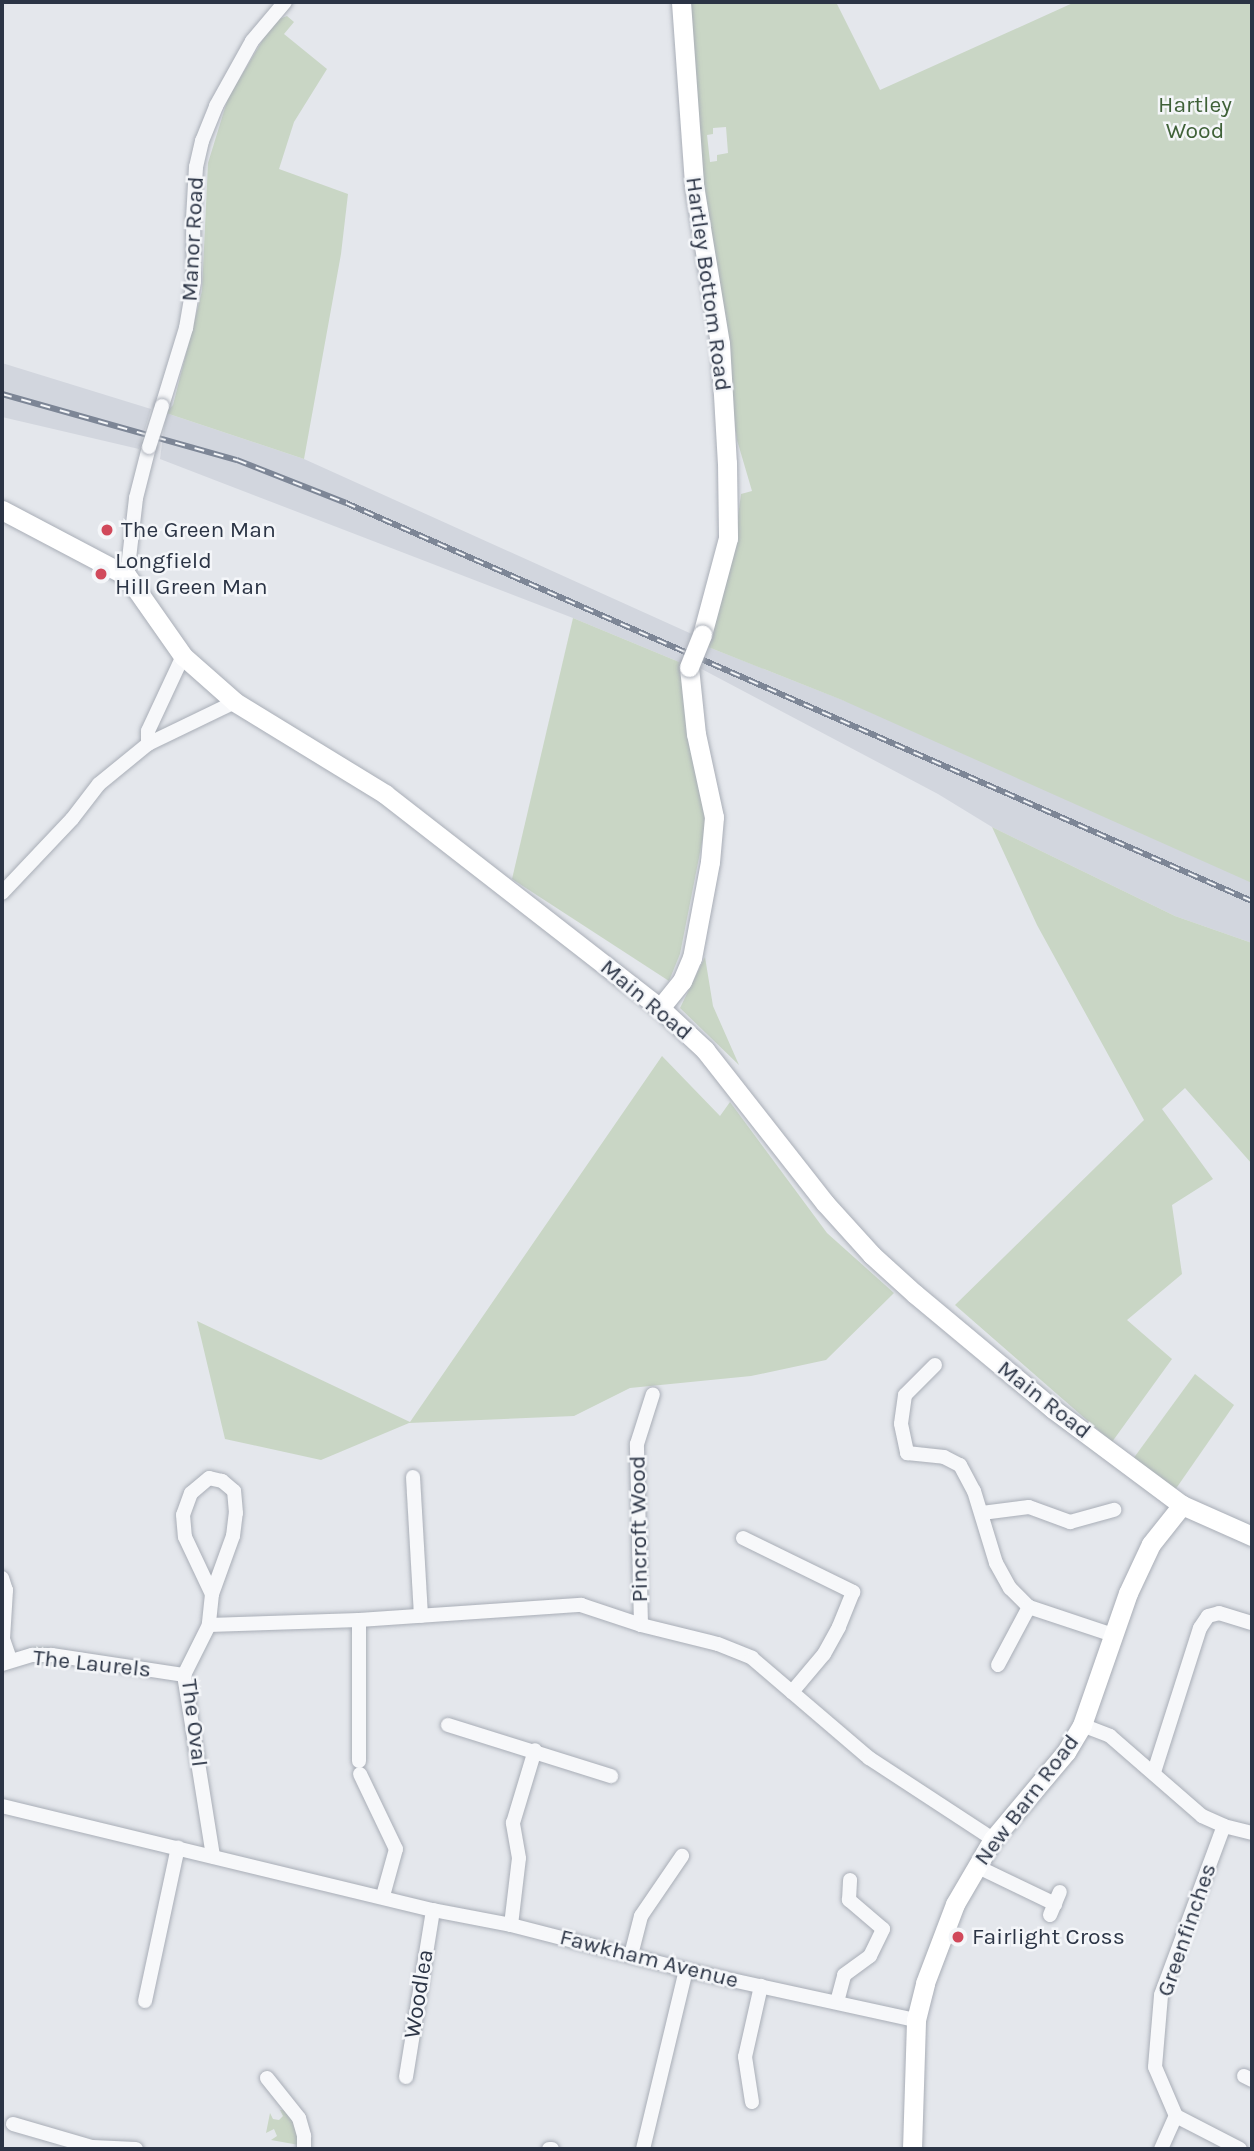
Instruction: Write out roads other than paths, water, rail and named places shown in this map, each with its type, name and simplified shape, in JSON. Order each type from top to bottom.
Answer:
[{"type":"street","name":"Manor Road","points":[[127,576],[136,498],[186,328],[194,281],[193,219],[196,167],[202,141],[219,101],[252,41],[285,2]]},
{"type":"street","name":"Hartley Bottom Road","points":[[660,1007],[681,981],[692,958],[710,862],[714,817],[696,734],[689,667],[702,635],[728,538],[720,343],[694,185],[681,2]]},
{"type":"street","name":"Main Road","points":[[2,510],[127,576],[183,656],[235,702],[385,794],[660,1007],[705,1050],[825,1203],[872,1255],[990,1358],[1182,1505],[1252,1536]]},
{"type":"street","points":[[148,744],[148,731],[183,656]]},
{"type":"street","points":[[2,893],[72,819],[99,784],[148,744],[235,702]]},
{"type":"street","points":[[935,1365],[905,1395],[901,1424],[907,1453],[944,1457],[960,1465],[982,1513],[996,1563],[1010,1588],[1029,1606],[1113,1635]]},
{"type":"street","name":"Pincroft Wood","points":[[640,1625],[638,1444],[653,1394]]},
{"type":"street","points":[[414,1477],[421,1616]]},
{"type":"street","name":"The Oval","points":[[212,1594],[185,1537],[183,1515],[191,1493],[209,1478],[222,1481],[234,1491],[236,1513],[233,1536],[212,1594],[209,1625],[184,1675],[213,1857]]},
{"type":"street","name":"New Barn Road","points":[[912,2149],[916,2020],[925,1983],[955,1904],[993,1839],[1066,1752],[1082,1725],[1113,1635],[1151,1544],[1182,1505]]},
{"type":"street","points":[[982,1513],[1029,1507],[1070,1522],[1114,1510]]},
{"type":"street","points":[[743,1538],[853,1592],[839,1627],[824,1654],[792,1692],[869,1758],[993,1839]]},
{"type":"street","points":[[2,1578],[6,1590],[3,1639],[6,1661]]},
{"type":"street","name":"Pincroft Wood","points":[[209,1625],[359,1620],[560,1604],[581,1605],[640,1625],[718,1644],[752,1658],[792,1692]]},
{"type":"street","points":[[998,1665],[1029,1606]]},
{"type":"street","points":[[1154,1772],[1200,1628],[1208,1616],[1220,1614],[1252,1623]]},
{"type":"street","points":[[359,1620],[360,1768],[396,1849],[383,1896]]},
{"type":"street","name":"The Laurels","points":[[6,1661],[52,1655],[184,1675]]},
{"type":"street","points":[[1082,1725],[1110,1736],[1202,1816],[1224,1826],[1251,1830]]},
{"type":"street","points":[[449,1726],[535,1750],[611,1776]]},
{"type":"street","points":[[511,1925],[519,1858],[513,1823],[535,1750]]},
{"type":"street","name":"Fawkham Avenue","points":[[2,1806],[433,1910],[511,1925],[686,1970],[916,2020]]},
{"type":"street","name":"Greenfinches","points":[[1176,2116],[1155,2067],[1161,1995],[1224,1826]]},
{"type":"street","points":[[145,2001],[178,1847]]},
{"type":"street","points":[[631,1955],[641,1916],[682,1856]]},
{"type":"street","points":[[976,1866],[1055,1904]]},
{"type":"street","points":[[837,2002],[844,1975],[870,1956],[883,1929],[849,1900],[850,1880]]},
{"type":"street","name":"Woodlea","points":[[406,2077],[433,1910]]},
{"type":"street","points":[[643,2149],[686,1970]]},
{"type":"street","points":[[752,2102],[745,2057],[761,1986]]},
{"type":"street","points":[[267,2078],[299,2118],[304,2149]]},
{"type":"street","points":[[1161,2149],[1176,2116],[1240,2149]]},
{"type":"street","points":[[13,2124],[91,2148],[136,2149]]},
{"type":"railway","points":[[2,394],[237,460],[346,503],[1252,901]]},
{"type":"place","name":"The Green Man","points":[[107,530]]},
{"type":"place","name":"Longfield Hill Green Man","points":[[101,574]]},
{"type":"place","name":"Fairlight Cross","points":[[958,1937]]},
{"type":"park label","name":"Hartley Wood","points":[[1195,118]]}]
